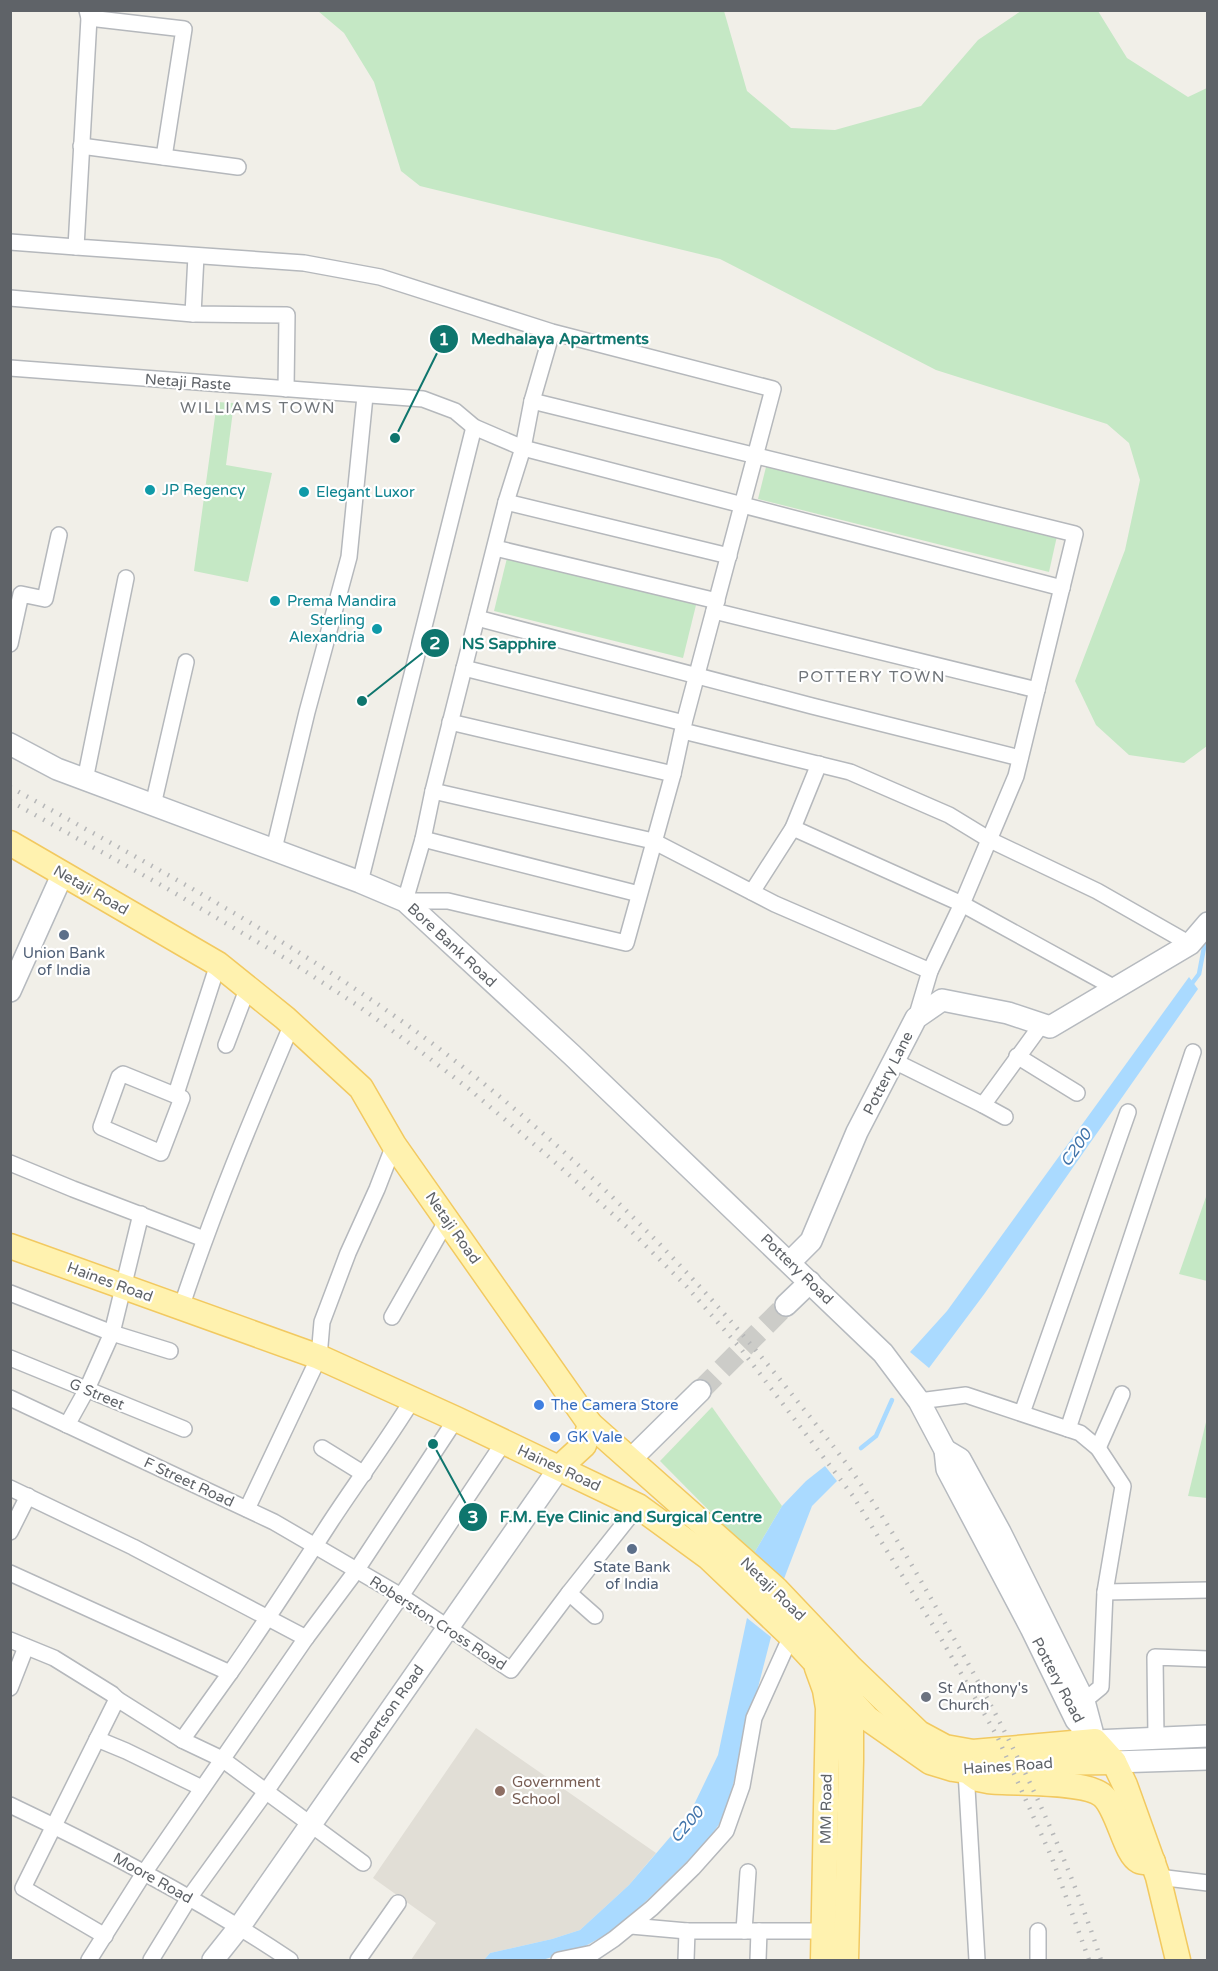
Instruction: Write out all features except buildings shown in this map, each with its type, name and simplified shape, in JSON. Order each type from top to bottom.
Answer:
[{"type":"main road","name":"Netaji Road","points":[[10,843],[218,964],[292,1024],[361,1088],[394,1144],[590,1424],[770,1583],[851,1668]]},
{"type":"main road","name":"Haines Road","points":[[10,1246],[320,1358],[560,1467],[638,1506],[708,1557],[791,1636],[867,1718],[930,1762],[966,1771],[1034,1763],[1114,1762]]},
{"type":"main road","points":[[560,1467],[584,1445],[590,1424]]},
{"type":"main road","name":"MM Road","points":[[813,1659],[825,1690],[828,1708],[823,1960]]},
{"type":"main road","name":"Haines Road","points":[[851,1668],[919,1733],[945,1747],[966,1752],[988,1752],[1095,1741]]},
{"type":"main road","name":"MM Road","points":[[846,1960],[851,1668]]},
{"type":"main road","points":[[1095,1741],[1114,1762],[1125,1785],[1156,1870],[1178,1960]]},
{"type":"main road","points":[[966,1771],[978,1779],[988,1781],[1070,1786],[1097,1792],[1110,1804],[1134,1857],[1156,1870]]},
{"type":"street","points":[[76,247],[88,14],[184,29],[164,157]]},
{"type":"street","points":[[81,146],[238,167]]},
{"type":"street","points":[[10,242],[304,263],[380,277],[552,332],[773,388],[683,727],[673,774],[626,943],[448,901],[405,901],[423,839],[506,502],[523,448],[532,402],[552,332]]},
{"type":"street","points":[[193,314],[196,256]]},
{"type":"street","points":[[10,298],[193,314],[287,315],[286,389]]},
{"type":"street","name":"Netaji Raste","points":[[10,368],[423,399],[455,411],[474,427],[523,448],[1062,588]]},
{"type":"street","points":[[273,849],[349,556],[366,396]]},
{"type":"street","points":[[532,402],[1075,534],[1016,776],[962,904],[930,971],[916,1018]]},
{"type":"street","points":[[360,882],[474,427]]},
{"type":"street","points":[[506,502],[729,556]]},
{"type":"street","points":[[10,644],[21,594],[45,599],[59,535]]},
{"type":"street","points":[[495,548],[1037,690]]},
{"type":"street","points":[[85,780],[126,578]]},
{"type":"street","points":[[477,618],[1020,758]]},
{"type":"street","points":[[153,805],[186,662]]},
{"type":"street","points":[[464,668],[850,772],[949,815],[990,840],[1097,891],[1190,944]]},
{"type":"street","points":[[450,722],[673,774]]},
{"type":"street","name":"Bore Bank Road","points":[[10,744],[57,770],[273,849],[405,901],[572,1054],[757,1230]]},
{"type":"street","points":[[752,892],[793,828],[819,764]]},
{"type":"street","points":[[433,791],[653,841],[775,904],[930,971]]},
{"type":"street","points":[[793,828],[962,904],[1115,988]]},
{"type":"street","points":[[423,839],[639,894]]},
{"type":"street","points":[[10,991],[63,873]]},
{"type":"street","points":[[983,1105],[1042,1024],[1050,1027],[1190,944],[1208,923]]},
{"type":"street","points":[[176,1094],[218,964]]},
{"type":"street","points":[[226,1045],[248,987]]},
{"type":"street","name":"Pottery Lane","points":[[790,1262],[811,1241],[857,1132],[916,1018],[942,1000],[1008,1013],[1042,1024]]},
{"type":"street","points":[[181,1308],[238,1150],[292,1024]]},
{"type":"street","points":[[1068,1429],[1193,1052]]},
{"type":"street","points":[[1017,1056],[1077,1093]]},
{"type":"street","points":[[894,1061],[1005,1117]]},
{"type":"street","points":[[122,1075],[176,1094],[181,1096],[182,1100],[161,1153],[101,1127],[119,1077],[122,1075]]},
{"type":"street","points":[[1022,1413],[1128,1112]]},
{"type":"street","points":[[320,1358],[322,1322],[348,1252],[377,1189],[394,1144]]},
{"type":"street","points":[[10,1163],[204,1239]]},
{"type":"street","points":[[68,1425],[112,1333],[141,1214]]},
{"type":"street","points":[[392,1317],[447,1220]]},
{"type":"street","name":"Pottery Road","points":[[757,1230],[883,1353],[910,1389],[945,1450],[947,1469],[1031,1628],[1076,1720],[1095,1741]]},
{"type":"street","points":[[786,1305],[810,1282]]},
{"type":"street","points":[[10,1293],[112,1333],[170,1351]]},
{"type":"street","name":"G Street","points":[[10,1358],[184,1429]]},
{"type":"street","name":"F Street Road","points":[[10,1398],[247,1509],[320,1358]]},
{"type":"street","points":[[910,1389],[966,1395],[1080,1433],[1098,1448],[1123,1486],[1105,1592],[1101,1687],[1084,1701]]},
{"type":"street","points":[[630,1460],[700,1391]]},
{"type":"street","points":[[1098,1448],[1122,1394]]},
{"type":"street","points":[[182,1740],[268,1618],[413,1399]]},
{"type":"street","points":[[89,1960],[144,1873],[306,1638],[356,1571],[456,1419]]},
{"type":"street","points":[[151,1960],[189,1898],[267,1790],[504,1442]]},
{"type":"street","points":[[322,1448],[364,1474]]},
{"type":"street","name":"Pottery Road","points":[[945,1450],[960,1459],[1000,1532],[1084,1701],[1095,1741]]},
{"type":"street","name":"Robertson Road","points":[[213,1960],[240,1926],[560,1467]]},
{"type":"street","points":[[10,1488],[133,1547],[306,1638]]},
{"type":"street","points":[[10,1532],[28,1496]]},
{"type":"street","name":"Roberston Cross Road","points":[[247,1509],[401,1596],[512,1670],[568,1593],[638,1506]]},
{"type":"street","points":[[10,1573],[230,1673]]},
{"type":"street","points":[[1105,1592],[1208,1590]]},
{"type":"street","points":[[568,1593],[595,1616]]},
{"type":"street","points":[[563,1960],[593,1953],[631,1926],[693,1868],[726,1831],[741,1786],[754,1718],[791,1636]]},
{"type":"street","points":[[10,1640],[54,1658],[182,1740],[222,1759],[363,1863]]},
{"type":"street","points":[[10,1688],[26,1647]]},
{"type":"street","points":[[1156,1738],[1155,1657],[1208,1659]]},
{"type":"street","points":[[105,1936],[23,1888],[117,1699]]},
{"type":"street","points":[[1095,1741],[1208,1736]]},
{"type":"street","points":[[97,1739],[202,1788]]},
{"type":"street","points":[[1114,1762],[1208,1758]]},
{"type":"street","points":[[966,1771],[977,1960]]},
{"type":"street","name":"Moore Road","points":[[10,1805],[93,1844],[240,1926],[290,1960]]},
{"type":"street","points":[[1156,1870],[1208,1883]]},
{"type":"street","points":[[748,1872],[751,1931],[758,1960]]},
{"type":"street","points":[[358,1960],[398,1902]]},
{"type":"street","points":[[631,1926],[687,1930],[824,1931]]},
{"type":"street","points":[[686,1960],[687,1930]]},
{"type":"street","points":[[1038,1931],[1038,1960]]},
{"type":"shaded area","name":"Government School","points":[[476,1728],[656,1853],[629,1885],[580,1930],[490,1953],[484,1960],[411,1960],[436,1923],[373,1878]]},
{"type":"green space","points":[[318,11],[724,11],[747,91],[791,128],[835,130],[921,106],[978,40],[1021,11],[1098,11],[1127,58],[1188,97],[1207,88],[1207,746],[1184,763],[1129,755],[1096,725],[1075,681],[1125,550],[1140,480],[1129,443],[1107,424],[936,370],[720,259],[420,186],[401,171],[374,82],[344,33]]},
{"type":"green space","points":[[217,402],[234,403],[226,465],[272,473],[248,582],[194,571]]},
{"type":"green space","points":[[767,463],[1057,536],[1049,572],[758,499]]},
{"type":"green space","points":[[508,554],[697,601],[683,658],[494,611]]},
{"type":"green space","points":[[1207,1194],[1208,1280],[1207,1281],[1179,1274]]},
{"type":"green space","points":[[712,1407],[782,1506],[753,1555],[660,1461]]},
{"type":"green space","points":[[1207,1418],[1207,1498],[1188,1496]]},
{"type":"water","points":[[1189,977],[1198,989],[985,1293],[929,1368],[910,1352],[947,1311]]},
{"type":"water","points":[[825,1466],[837,1481],[812,1506],[782,1584],[753,1555],[782,1506],[806,1481]]},
{"type":"water","points":[[747,1618],[771,1637],[725,1816],[705,1844],[639,1908],[607,1934],[580,1949],[542,1960],[484,1960],[490,1953],[580,1930],[629,1885],[689,1815],[718,1755]]},
{"type":"waterway","name":"C200","points":[[1190,986],[1199,974],[1206,937]]},
{"type":"waterway","name":"C200","points":[[861,1448],[876,1436],[892,1400]]},
{"type":"tunnel","points":[[700,1391],[786,1305]]},
{"type":"railway","points":[[10,787],[271,935],[372,1000],[421,1035],[523,1116],[572,1159],[665,1250],[710,1298],[753,1347],[839,1454],[908,1559],[972,1670],[1014,1750],[1053,1833],[1101,1960]]},
{"type":"railway","points":[[10,801],[161,885],[288,960],[357,1005],[469,1089],[549,1157],[628,1228],[687,1287],[741,1349],[853,1496],[939,1635],[997,1736],[1052,1858],[1089,1960]]},
{"type":"place","name":"Medhalaya Apartments","points":[[395,438]]},
{"type":"place","name":"JP Regency","points":[[150,490]]},
{"type":"place","name":"Elegant Luxor","points":[[304,492]]},
{"type":"place","name":"Prema Mandira","points":[[275,601]]},
{"type":"place","name":"Sterling Alexandria","points":[[377,629]]},
{"type":"place","name":"NS Sapphire","points":[[362,701]]},
{"type":"place","name":"Union Bank of India","points":[[64,935]]},
{"type":"place","name":"The Camera Store","points":[[539,1405]]},
{"type":"place","name":"GK Vale","points":[[555,1437]]},
{"type":"place","name":"F.M. Eye Clinic and Surgical Centre","points":[[433,1444]]},
{"type":"place","name":"State Bank of India","points":[[632,1549]]},
{"type":"place","name":"St Anthony's Church","points":[[926,1697]]},
{"type":"place","name":"Government School","points":[[500,1791]]},
{"type":"district","name":"WILLIAMS TOWN","points":[[258,408]]},
{"type":"district","name":"POTTERY TOWN","points":[[872,677]]}]
